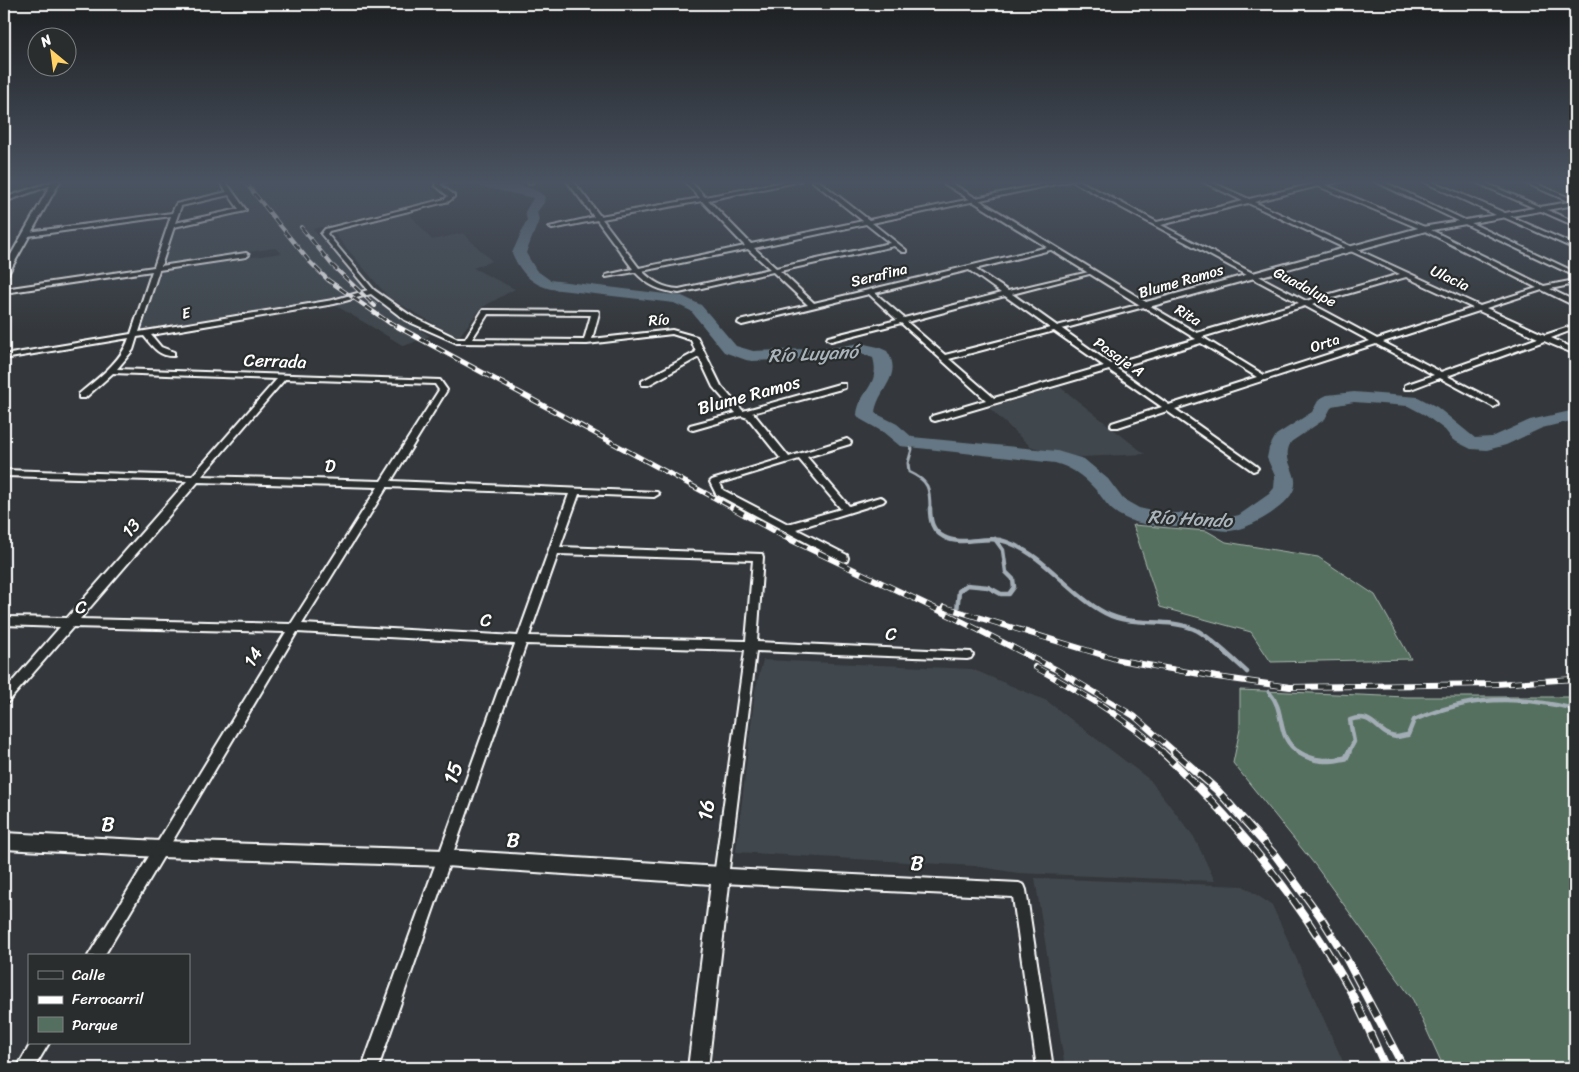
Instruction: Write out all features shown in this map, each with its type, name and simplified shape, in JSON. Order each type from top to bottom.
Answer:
[{"type":"street","points":[[4,274],[30,231]]},
{"type":"street","points":[[28,234],[50,231]]},
{"type":"street","points":[[82,396],[130,350],[155,269],[169,231]]},
{"type":"street","points":[[327,231],[324,234],[372,291],[408,318],[457,341],[467,341],[486,312],[595,313],[587,342]]},
{"type":"street","points":[[606,231],[648,282],[657,288],[679,292],[894,244]]},
{"type":"street","points":[[735,231],[813,306]]},
{"type":"street","points":[[608,276],[825,231]]},
{"type":"street","points":[[879,231],[904,251]]},
{"type":"street","name":"Rita","points":[[1025,231],[1264,378]]},
{"type":"street","name":"Guadalupe","points":[[1169,231],[1494,404]]},
{"type":"street","name":"Ulacia","points":[[1314,231],[1575,352]]},
{"type":"street","name":"Blume Ramos","points":[[944,358],[1417,231]]},
{"type":"street","points":[[1429,231],[1575,304]]},
{"type":"street","points":[[1482,231],[1575,274]]},
{"type":"street","points":[[1539,231],[1575,247]]},
{"type":"street","name":"Serafina","points":[[742,323],[1052,248]]},
{"type":"street","points":[[4,291],[246,256]]},
{"type":"street","name":"Pasaje A","points":[[970,268],[1253,468]]},
{"type":"street","points":[[831,339],[1091,272]]},
{"type":"street","points":[[935,418],[1110,368],[1306,303],[1407,274]]},
{"type":"street","name":"Orta","points":[[1116,425],[1543,288],[1575,282]]},
{"type":"street","name":"E","points":[[4,357],[334,302],[372,291]]},
{"type":"street","points":[[870,292],[993,402]]},
{"type":"street","points":[[1408,387],[1575,327]]},
{"type":"street","name":"Río","points":[[467,341],[587,342],[672,332],[694,338],[717,387],[742,413],[751,416],[788,461]]},
{"type":"street","points":[[146,334],[158,349],[171,354]]},
{"type":"street","points":[[645,383],[701,352]]},
{"type":"street","name":"Cerrada","points":[[111,370],[282,378],[437,382]]},
{"type":"street","name":"13","points":[[4,699],[282,378]]},
{"type":"street","name":"14","points":[[96,954],[294,628],[443,390],[437,382]]},
{"type":"street","name":"Blume Ramos","points":[[693,427],[842,386]]},
{"type":"street","points":[[843,558],[719,492],[715,482],[848,442]]},
{"type":"street","points":[[802,457],[847,510]]},
{"type":"street","name":"D","points":[[4,474],[196,478],[654,494]]},
{"type":"street","name":"15","points":[[370,1068],[575,491]]},
{"type":"street","points":[[787,528],[880,500]]},
{"type":"street","name":"16","points":[[554,550],[758,557],[751,646],[698,1068]]},
{"type":"street","name":"C","points":[[4,621],[294,628],[521,640],[751,646],[967,655]]},
{"type":"street","name":"B","points":[[4,841],[160,849],[445,858],[721,876],[1019,890],[1045,1068]]},
{"type":"street","points":[[25,1068],[40,1044]]},
{"type":"shaded area","points":[[174,231],[315,231],[366,291],[394,314],[430,336],[404,346],[328,301],[139,333],[161,270],[282,253],[275,248],[161,265]]},
{"type":"shaded area","points":[[424,231],[432,240],[463,233],[492,261],[473,268],[515,289],[481,308],[458,338],[388,297],[333,232]]},
{"type":"shaded area","points":[[1060,387],[1145,454],[1081,457],[1051,453],[1030,446],[989,408]]},
{"type":"shaded area","points":[[763,660],[972,669],[1047,701],[1150,780],[1194,837],[1215,881],[1018,873],[975,866],[736,852],[755,691]]},
{"type":"shaded area","points":[[1035,878],[1243,886],[1272,905],[1346,1068],[1065,1068]]},
{"type":"green space","points":[[1133,525],[1207,531],[1226,542],[1318,557],[1375,595],[1411,659],[1271,662],[1251,632],[1160,607]]},
{"type":"green space","points":[[1240,690],[1407,697],[1575,697],[1575,1068],[1444,1068],[1413,1000],[1315,865],[1233,763],[1240,729]]},
{"type":"waterway","name":"Río Hondo","points":[[528,231],[519,253],[524,265],[531,274],[545,283],[677,299],[696,308],[730,349],[752,356],[831,353],[860,348],[872,350],[881,355],[885,369],[880,385],[867,404],[866,415],[890,428],[907,442],[1057,457],[1077,463],[1101,483],[1116,504],[1133,514],[1161,520],[1198,520],[1230,524],[1246,520],[1276,499],[1284,489],[1285,476],[1277,458],[1278,448],[1283,439],[1319,415],[1325,403],[1333,399],[1354,397],[1412,401],[1431,411],[1471,443],[1487,444],[1499,441],[1536,424],[1575,415]]},
{"type":"waterway","name":"Río Luyanó","points":[[907,442],[912,449],[908,463],[909,472],[921,479],[929,490],[930,517],[932,525],[937,532],[951,540],[995,540]]},
{"type":"waterway","points":[[957,611],[959,591],[967,585],[988,587],[1001,594],[1009,594],[1014,587],[1013,579],[1006,572],[1003,550],[995,540]]},
{"type":"waterway","name":"Río Luyanó","points":[[995,540],[1007,542],[1034,556],[1080,596],[1105,613],[1127,620],[1183,625],[1194,629],[1213,642],[1247,672]]},
{"type":"waterway","name":"Río Luyanó","points":[[1269,692],[1278,708],[1287,740],[1300,753]]},
{"type":"waterway","name":"Río Luyanó","points":[[1348,753],[1354,742],[1350,720],[1358,718],[1370,721],[1384,732],[1396,737],[1408,735],[1414,720],[1454,706],[1474,702],[1493,700],[1533,701],[1575,709]]},
{"type":"waterway","name":"Río Luyanó","points":[[1300,753],[1310,758],[1333,760],[1346,758],[1349,752]]},
{"type":"railway","points":[[285,231],[309,261],[328,280],[391,324]]},
{"type":"railway","points":[[304,231],[332,265],[375,306]]},
{"type":"railway","points":[[389,322],[735,509]]},
{"type":"railway","points":[[733,508],[783,536],[953,617],[1057,670],[1134,716],[1176,753]]},
{"type":"railway","points":[[944,607],[1119,660],[1217,677],[1290,687],[1496,684],[1575,679]]},
{"type":"railway","points":[[1035,667],[1118,717],[1164,753]]},
{"type":"railway","points":[[1162,752],[1213,803],[1261,857],[1304,915],[1348,987],[1386,1068]]},
{"type":"railway","points":[[1174,752],[1217,790],[1275,855],[1320,916],[1346,958],[1404,1068]]}]
